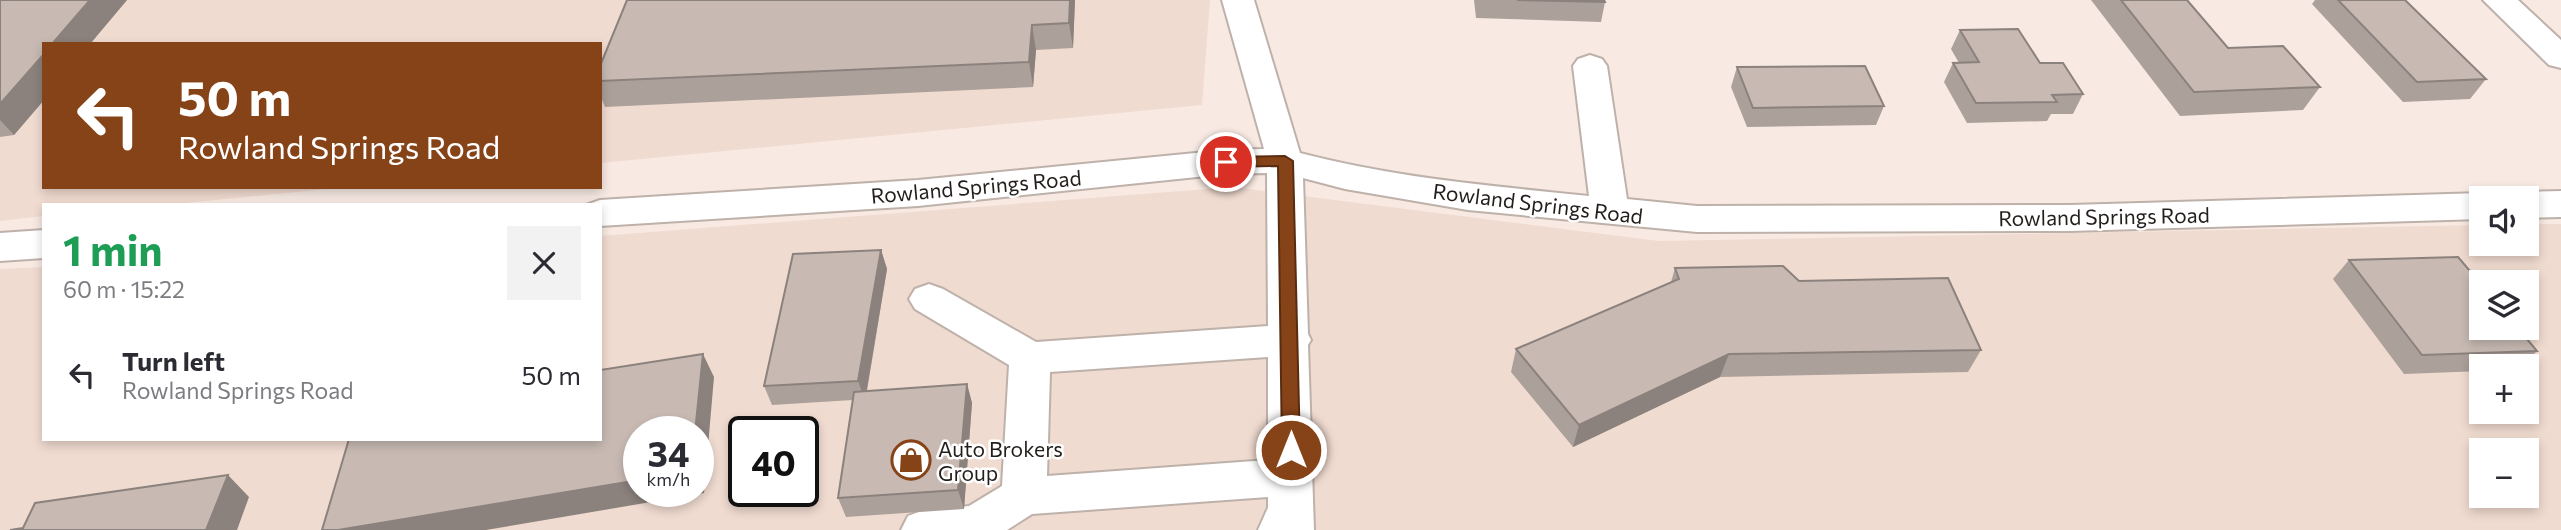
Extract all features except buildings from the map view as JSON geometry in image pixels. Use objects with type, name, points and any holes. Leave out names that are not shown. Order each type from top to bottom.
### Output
[{"type":"street","points":[[924,530],[978,525],[1024,496],[1292,514],[1285,161],[1238,0]]},
{"type":"street","points":[[2499,0],[2561,58]]},
{"type":"street","points":[[1590,66],[1610,213]]},
{"type":"street","name":"Rowland Springs Road","points":[[602,213],[918,193],[1226,162],[1285,161],[1345,177],[1468,197],[1610,213],[1786,221],[2070,218],[2469,206]]},
{"type":"street","points":[[2539,205],[2561,204]]},
{"type":"street","points":[[0,247],[42,244]]},
{"type":"street","points":[[929,299],[1030,358],[1290,340]]},
{"type":"street","points":[[1024,496],[1030,358]]},
{"type":"shaded area","points":[[0,0],[1210,0],[1202,105],[602,163],[602,42],[42,42],[42,189],[327,189],[185,203],[42,203],[42,216],[0,221]]},
{"type":"shaded area","points":[[1233,187],[1659,241],[2469,225],[2469,256],[2539,256],[2539,224],[2561,224],[2561,530],[0,530],[0,269],[42,267],[42,441],[602,441],[602,236]]},
{"type":"place","name":"Auto Brokers Group","points":[[911,460]]},
{"type":"route","points":[[1226,162],[1285,161],[1291,450]]}]
